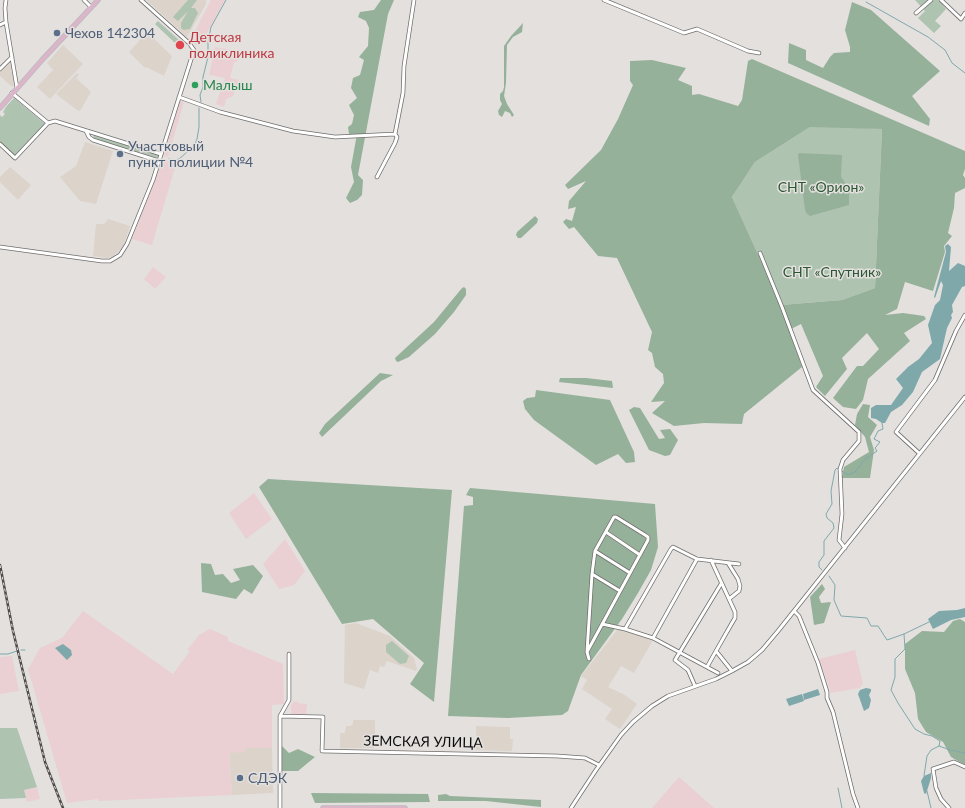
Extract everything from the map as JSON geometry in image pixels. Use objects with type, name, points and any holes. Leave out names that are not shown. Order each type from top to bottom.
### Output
[{"type":"main road","points":[[0,108],[98,0]]},
{"type":"main road","points":[[323,808],[405,808]]},
{"type":"street","points":[[6,0],[6,22],[17,88]]},
{"type":"street","points":[[84,0],[91,7]]},
{"type":"street","points":[[0,247],[110,261],[120,255],[127,244],[159,161],[194,50],[189,43],[141,0]]},
{"type":"street","points":[[377,177],[397,137],[395,134],[403,93],[404,66],[414,0]]},
{"type":"street","points":[[604,0],[684,33],[697,29],[721,38],[748,51],[759,53]]},
{"type":"street","points":[[916,13],[931,0]]},
{"type":"street","points":[[941,0],[961,19],[965,13]]},
{"type":"street","points":[[0,25],[6,22]]},
{"type":"street","points":[[0,69],[12,57]]},
{"type":"street","points":[[12,93],[48,123]]},
{"type":"street","points":[[179,98],[220,112],[293,131],[335,136],[395,134]]},
{"type":"street","points":[[0,144],[15,158],[48,123],[55,121],[161,154]]},
{"type":"street","points":[[86,131],[88,137],[92,140],[159,161]]},
{"type":"street","points":[[760,252],[797,344],[813,390],[859,432],[858,441],[843,460],[840,469],[842,514],[839,540],[845,548]]},
{"type":"street","points":[[919,453],[896,432],[934,380],[956,331],[965,315]]},
{"type":"street","points":[[571,808],[599,765],[629,726],[652,706],[668,696],[716,679],[732,671],[748,662],[762,650],[965,397]]},
{"type":"street","points":[[588,652],[648,540],[648,537],[645,534],[616,517],[614,517],[595,551],[592,574],[588,652],[589,659]]},
{"type":"street","points":[[606,532],[640,555]]},
{"type":"street","points":[[625,629],[673,547],[697,559],[739,564]]},
{"type":"street","points":[[595,551],[630,573]]},
{"type":"street","points":[[654,638],[697,559]]},
{"type":"street","points":[[707,667],[735,618],[734,612],[711,560]]},
{"type":"street","points":[[728,563],[738,579],[740,586],[738,591],[728,599]]},
{"type":"street","points":[[592,574],[620,591]]},
{"type":"street","points":[[695,686],[688,670],[675,660],[721,584]]},
{"type":"street","points":[[794,611],[799,616],[818,663],[827,698],[833,712],[853,794],[858,808]]},
{"type":"street","points":[[602,624],[654,638],[718,673]]},
{"type":"street","points":[[716,651],[732,671]]},
{"type":"street","points":[[280,808],[280,716],[288,700],[289,654]]},
{"type":"street","name":"ЗЕМСКАЯ УЛИЦА","points":[[280,716],[323,716],[322,751],[547,756],[585,758],[599,765]]},
{"type":"street","points":[[949,808],[941,800],[936,788],[933,769],[954,762],[965,767]]},
{"type":"shaded area","points":[[146,0],[206,0],[206,4],[187,37]]},
{"type":"shaded area","points":[[211,0],[225,0],[205,37],[207,39],[205,43],[201,41],[196,45],[189,38],[196,29]]},
{"type":"shaded area","points":[[147,32],[172,56],[164,76],[146,67],[145,68],[129,52]]},
{"type":"shaded area","points":[[63,45],[83,64],[50,99],[37,87],[53,70],[47,63]]},
{"type":"shaded area","points":[[215,47],[240,52],[237,62],[234,62],[230,78],[239,80],[233,96],[226,99],[224,107],[216,104],[225,78],[209,75]]},
{"type":"shaded area","points":[[9,61],[14,84],[12,87],[0,76],[0,71]]},
{"type":"shaded area","points":[[77,73],[79,75],[76,78],[91,92],[80,111],[56,94]]},
{"type":"shaded area","points":[[180,101],[184,102],[168,157],[164,156]]},
{"type":"shaded area","points":[[85,142],[113,151],[96,204],[80,201],[60,177],[76,166]]},
{"type":"shaded area","points":[[163,159],[176,164],[152,245],[132,239]]},
{"type":"shaded area","points":[[10,167],[31,185],[18,200],[0,182],[0,177]]},
{"type":"shaded area","points":[[108,219],[130,226],[124,244],[113,256],[107,258],[93,256],[96,224],[104,224]]},
{"type":"shaded area","points":[[153,267],[166,277],[155,289],[144,279]]},
{"type":"shaded area","points":[[254,493],[272,519],[246,539],[229,513]]},
{"type":"shaded area","points":[[285,539],[305,571],[294,585],[279,589],[263,564]]},
{"type":"shaded area","points":[[83,611],[173,674],[190,651],[187,650],[199,635],[210,629],[228,637],[228,641],[283,664],[284,704],[272,705],[272,748],[245,748],[245,752],[229,753],[232,795],[98,801],[98,799],[67,803],[28,669],[40,648],[62,638]]},
{"type":"shaded area","points":[[356,623],[390,636],[414,658],[417,669],[416,671],[387,661],[384,667],[380,666],[378,673],[370,670],[364,689],[344,683],[345,625]]},
{"type":"shaded area","points":[[618,629],[653,640],[634,673],[621,666],[608,687],[625,695],[637,704],[620,729],[605,719],[612,709],[582,689],[587,680],[581,676]]},
{"type":"shaded area","points":[[855,650],[863,683],[860,688],[831,693],[819,659]]},
{"type":"shaded area","points":[[12,656],[19,691],[0,694],[0,657]]},
{"type":"shaded area","points":[[298,701],[298,703],[307,704],[306,714],[291,714],[291,705],[293,702]]},
{"type":"shaded area","points":[[353,720],[375,720],[374,748],[340,748],[340,733],[345,733],[346,726],[351,726],[353,724]]},
{"type":"shaded area","points":[[476,726],[510,727],[510,739],[513,739],[512,751],[476,750]]},
{"type":"shaded area","points":[[245,748],[272,748],[273,793],[232,795],[229,752],[244,752]]},
{"type":"shaded area","points":[[679,777],[714,808],[652,808]]},
{"type":"shaded area","points":[[37,787],[40,799],[27,802],[24,790]]},
{"type":"green space","points":[[188,0],[197,0],[191,8],[195,8],[198,13],[190,29],[184,30],[181,28],[181,23],[188,11],[178,21],[173,17]]},
{"type":"green space","points":[[381,0],[394,0],[388,14],[358,175],[363,180],[362,195],[357,200],[350,203],[346,198],[354,182],[351,167],[357,134],[349,134],[348,127],[352,124],[354,115],[349,105],[357,98],[351,88],[353,78],[360,75],[364,60],[359,57],[368,46],[369,28],[366,21],[358,17],[360,12],[374,10]]},
{"type":"green space","points":[[915,0],[938,0],[946,9],[935,21],[941,26],[934,33],[918,18],[925,11]]},
{"type":"green space","points":[[852,2],[871,10],[940,71],[912,96],[930,119],[929,126],[788,63],[789,43],[806,50],[806,60],[823,68],[834,53],[850,52],[845,30]]},
{"type":"green space","points":[[158,21],[179,40],[176,44],[155,24]]},
{"type":"green space","points":[[523,23],[522,32],[513,37],[507,45],[506,83],[504,96],[514,115],[512,117],[510,113],[505,111],[502,117],[499,115],[498,111],[502,104],[500,94],[504,87],[504,46]]},
{"type":"green space","points":[[752,59],[965,151],[965,169],[963,175],[965,178],[965,188],[955,193],[954,208],[948,233],[952,236],[944,246],[945,252],[933,291],[905,282],[897,309],[885,315],[903,313],[924,316],[926,319],[904,333],[910,341],[868,379],[863,400],[856,409],[843,407],[833,398],[857,366],[863,366],[879,349],[867,333],[842,358],[847,369],[825,396],[816,387],[823,376],[801,324],[789,330],[802,367],[744,414],[742,424],[704,423],[674,426],[652,413],[665,401],[651,402],[664,383],[663,374],[655,367],[652,353],[648,350],[652,332],[617,258],[598,256],[574,227],[569,229],[563,222],[566,219],[572,221],[576,207],[568,209],[569,201],[586,181],[568,189],[565,185],[601,150],[618,119],[633,85],[630,81],[630,61],[652,60],[686,68],[678,80],[692,86],[692,95],[699,94],[738,106],[742,100],[748,61]],"holes":[[[810,127],[882,129],[875,288],[842,300],[781,305],[732,197],[755,162]]]},
{"type":"green space","points":[[14,98],[45,124],[15,156],[0,142],[0,115],[2,117],[5,114],[3,112],[5,108]]},
{"type":"green space","name":"СНТ «Орион»","points":[[813,125],[882,129],[875,288],[842,300],[781,305],[732,197],[755,162]]},
{"type":"green space","points":[[94,135],[158,155],[158,158],[93,139]]},
{"type":"green space","points":[[799,153],[842,155],[841,177],[849,188],[849,205],[810,216],[807,214],[805,210],[798,155]]},
{"type":"green space","points":[[535,216],[538,219],[537,223],[521,238],[518,238],[516,235],[517,232]]},
{"type":"green space","points":[[464,287],[466,289],[466,295],[435,334],[409,357],[398,362],[396,361],[395,358],[434,322]]},
{"type":"green space","points":[[380,373],[393,375],[381,381],[322,437],[319,433],[325,424]]},
{"type":"green space","points":[[560,378],[586,378],[612,381],[613,388],[559,382]]},
{"type":"green space","points":[[536,390],[610,400],[634,452],[635,462],[626,463],[618,454],[596,465],[534,420],[525,409],[523,401],[527,398],[535,397]]},
{"type":"green space","points":[[863,404],[870,405],[868,417],[877,425],[870,437],[874,450],[870,478],[842,478],[844,467],[869,452],[865,437],[855,425],[857,414]]},
{"type":"green space","points":[[634,407],[640,408],[659,439],[665,438],[660,430],[670,429],[678,440],[670,455],[665,456],[649,450],[629,410]]},
{"type":"green space","points":[[268,479],[452,490],[434,702],[410,684],[424,663],[373,619],[342,624],[259,487]]},
{"type":"green space","points":[[470,488],[655,504],[658,547],[651,570],[622,619],[581,675],[568,711],[562,715],[508,718],[448,716],[464,506],[473,505],[473,497],[466,495]]},
{"type":"green space","points":[[201,563],[211,564],[215,575],[223,574],[231,583],[240,580],[233,569],[253,565],[263,576],[252,594],[244,589],[236,599],[202,592]]},
{"type":"green space","points":[[822,584],[825,589],[819,597],[821,603],[831,602],[824,623],[814,625],[810,597]]},
{"type":"green space","points":[[960,619],[965,622],[965,765],[951,757],[943,742],[926,732],[918,719],[915,693],[905,669],[905,644],[922,631],[944,632],[953,621]]},
{"type":"green space","points":[[392,641],[409,656],[406,663],[400,664],[386,652],[386,645]]},
{"type":"green space","points":[[0,728],[17,728],[37,787],[24,790],[26,798],[0,799]]},
{"type":"green space","points":[[282,746],[289,753],[298,749],[315,757],[298,771],[282,771]]},
{"type":"green space","points":[[311,793],[428,794],[430,802],[315,803]]},
{"type":"green space","points":[[446,794],[450,796],[541,800],[541,807],[486,801],[438,801],[438,795]]},
{"type":"water","points":[[948,244],[951,247],[949,271],[958,263],[965,266],[965,286],[962,287],[952,305],[952,318],[947,328],[940,359],[922,372],[913,392],[902,405],[891,412],[885,423],[882,423],[871,418],[871,408],[876,405],[891,405],[903,388],[896,379],[919,359],[932,343],[928,325],[935,305],[940,300],[943,285],[941,281],[935,298],[934,297],[946,252],[945,246]]},
{"type":"water","points":[[965,608],[965,617],[951,620],[933,629],[928,619],[939,611]]},
{"type":"water","points":[[63,644],[71,650],[72,655],[67,660],[55,648]]},
{"type":"water","points":[[866,688],[871,689],[869,695],[871,700],[869,708],[864,711],[858,694],[860,690]]},
{"type":"water","points":[[818,689],[820,695],[804,700],[803,694]]},
{"type":"water","points":[[802,694],[804,701],[789,706],[786,699]]},
{"type":"water","points":[[931,773],[926,794],[924,793],[921,781],[924,776]]},
{"type":"waterway","points":[[201,102],[200,95],[203,87],[203,77],[208,57],[208,42],[211,27],[226,0]]},
{"type":"waterway","points":[[866,2],[928,37],[945,50],[952,63],[965,73]]},
{"type":"waterway","points":[[169,159],[179,159],[194,146],[199,127],[199,108]]},
{"type":"waterway","points":[[822,570],[819,567],[819,562],[824,555],[824,541],[834,528],[833,523],[827,518],[826,514],[832,504],[831,491],[835,470],[837,468],[848,475],[855,472],[865,459],[877,451],[875,448],[880,442],[874,439],[878,431],[883,429],[882,423]]},
{"type":"waterway","points":[[829,576],[835,585],[834,600],[841,616],[867,618],[871,626],[878,626],[887,640],[929,622]]},
{"type":"waterway","points":[[904,634],[905,649],[895,659],[895,677],[891,690],[915,729],[940,741],[939,746],[931,750],[927,756],[924,776]]},
{"type":"waterway","points":[[0,654],[8,654],[17,651]]},
{"type":"waterway","points":[[939,746],[965,753]]},
{"type":"waterway","points":[[838,788],[842,808]]},
{"type":"waterway","points":[[927,791],[931,808]]},
{"type":"railway","points":[[0,565],[13,631],[45,762],[63,808]]},
{"type":"place","name":"Чехов 142304","points":[[57,33]]},
{"type":"place","name":"Детская поликлиника","points":[[180,45]]},
{"type":"place","name":"Малыш","points":[[195,85]]},
{"type":"place","name":"Участковый пункт полиции №4","points":[[120,154]]},
{"type":"place","name":"СДЭК","points":[[240,778]]},
{"type":"park label","name":"СНТ «Спутник»","points":[[832,272]]}]
